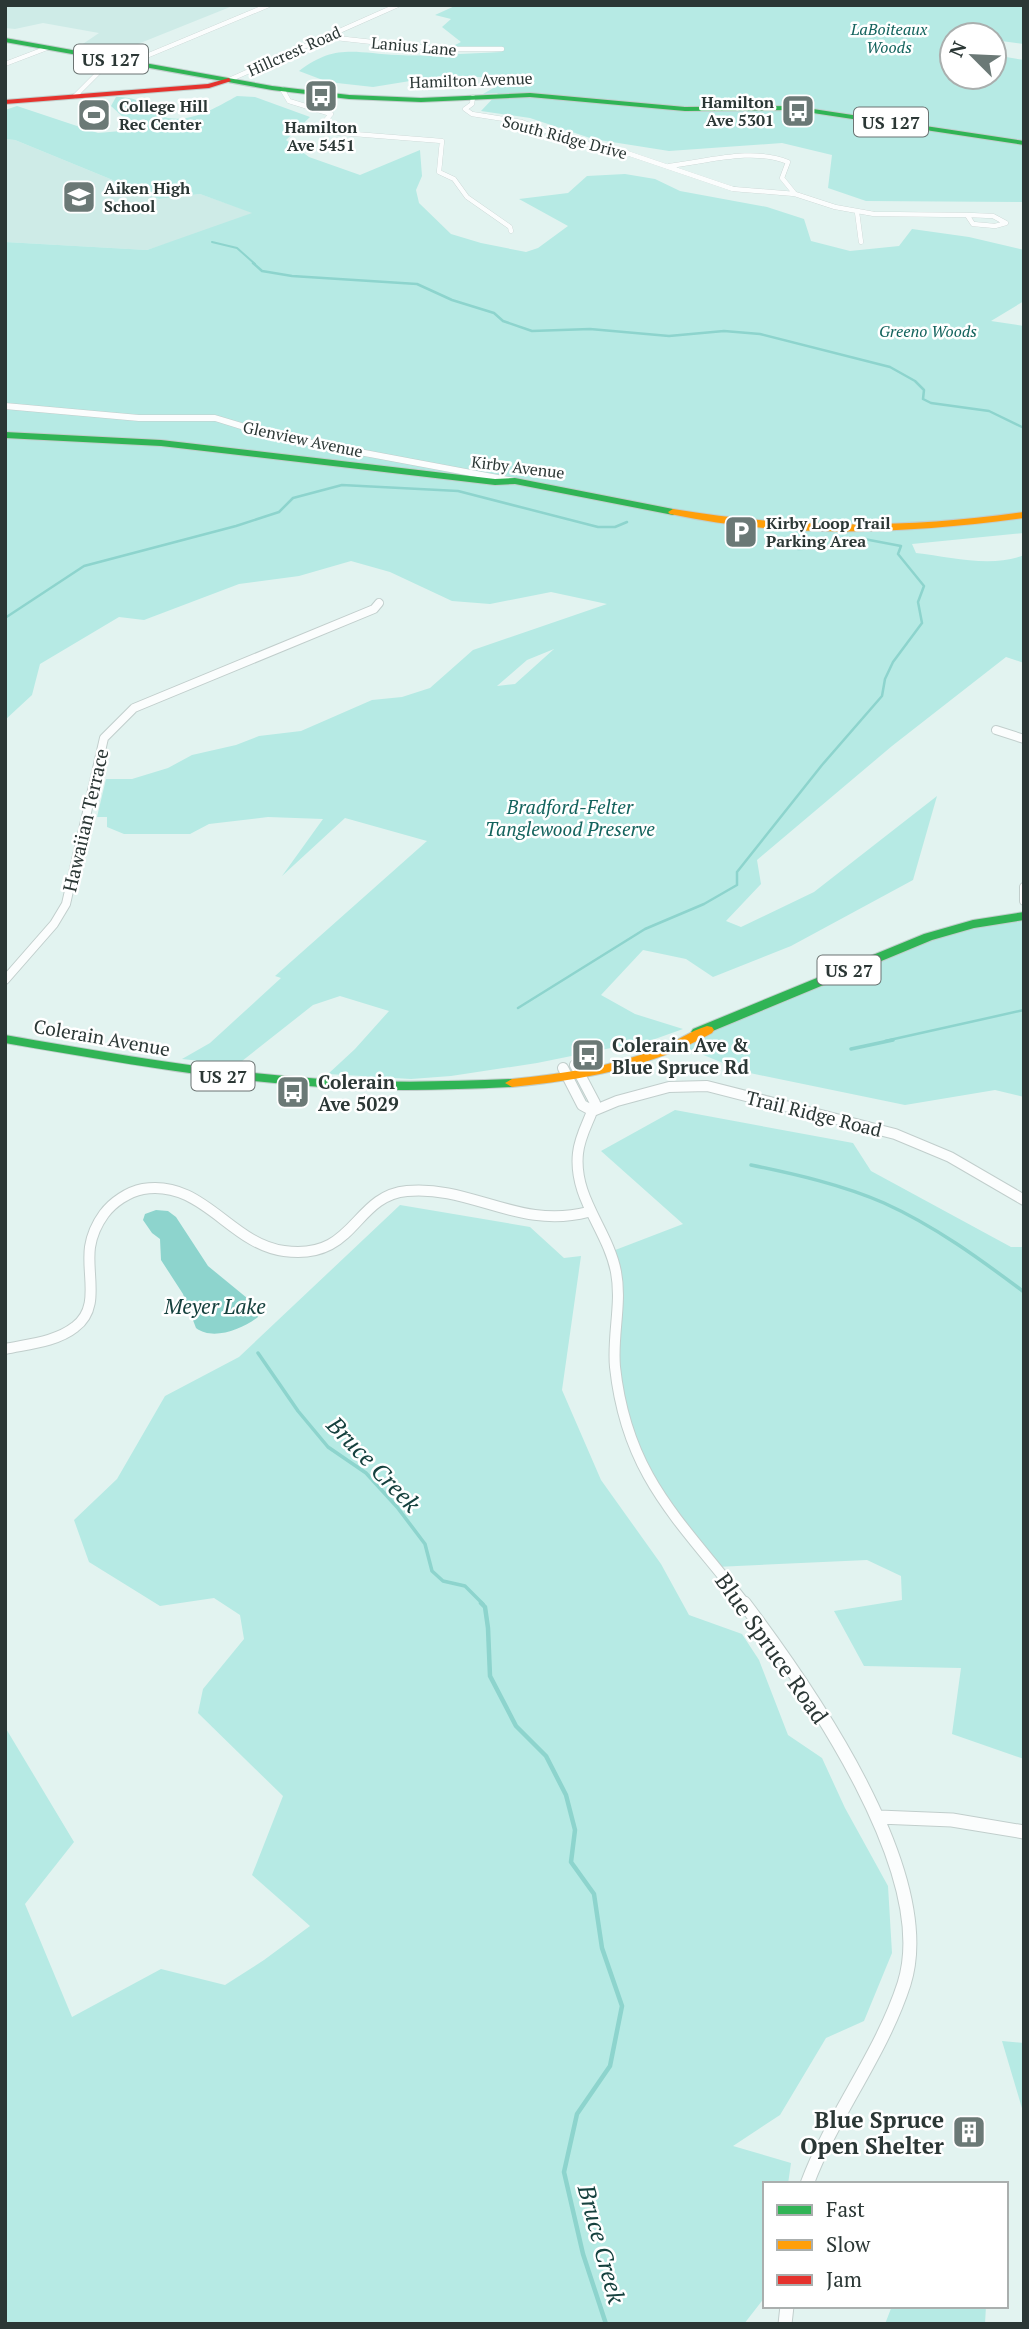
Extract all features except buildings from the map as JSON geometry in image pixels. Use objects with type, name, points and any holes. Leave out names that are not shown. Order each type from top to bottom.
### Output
[{"type":"main road","name":"Hamilton Avenue","points":[[5,40],[282,89],[389,100],[469,103],[530,95],[685,109],[809,109],[1024,143]]},
{"type":"main road","points":[[5,102],[209,86],[229,80]]},
{"type":"main road","name":"Kirby Avenue","points":[[5,435],[161,443],[495,482],[515,481],[696,515],[780,527],[932,527],[1024,515]]},
{"type":"main road","name":"Colerain Avenue","points":[[5,1039],[216,1076],[372,1086],[443,1087],[571,1071],[661,1054],[684,1046],[707,1030],[928,937],[973,925],[1024,916]]},
{"type":"street","points":[[132,62],[269,5]]},
{"type":"street","name":"Hillcrest Road","points":[[229,80],[398,5]]},
{"type":"street","name":"Lanius Lane","points":[[326,37],[477,51],[502,49]]},
{"type":"street","points":[[5,64],[47,48]]},
{"type":"street","points":[[75,96],[112,59]]},
{"type":"street","points":[[282,89],[289,102],[331,114],[321,126],[329,132],[442,141],[443,147],[436,162],[439,172],[454,179],[467,197],[510,227],[511,232]]},
{"type":"street","name":"South Ridge Drive","points":[[469,103],[472,114],[522,122],[569,140],[627,153],[733,189],[795,194],[857,212],[967,215],[993,216],[1006,223],[979,226],[969,222],[967,215]]},
{"type":"street","name":"South Ridge Drive","points":[[666,166],[780,157],[788,162],[782,178],[795,194]]},
{"type":"street","points":[[857,212],[861,242]]},
{"type":"street","name":"Glenview Avenue","points":[[5,406],[148,418],[215,418],[256,432],[515,481]]},
{"type":"street","name":"Hawaiian Terrace","points":[[5,980],[54,924],[66,904],[104,738],[115,724],[134,708],[170,691],[374,609],[379,603]]},
{"type":"street","points":[[996,730],[1024,739]]},
{"type":"street","points":[[1024,887],[1024,901]]},
{"type":"street","points":[[571,1071],[582,1105],[593,1111]]},
{"type":"street","name":"Blue Spruce Road","points":[[571,1071],[590,1092],[595,1103],[587,1119],[578,1156],[578,1172],[588,1212],[616,1266],[618,1282],[615,1358],[630,1435],[647,1477],[671,1512],[766,1631],[809,1697],[879,1817],[894,1856],[909,1913],[911,1946],[906,1981],[885,2029],[813,2162],[808,2182]]},
{"type":"street","name":"Trail Ridge Road","points":[[593,1111],[617,1101],[669,1087],[697,1085],[836,1117],[923,1145],[1024,1200]]},
{"type":"street","points":[[590,1092],[617,1101]]},
{"type":"street","points":[[5,1349],[63,1336],[85,1318],[92,1303],[90,1261],[93,1230],[99,1219],[116,1201],[145,1188],[167,1187],[191,1194],[260,1244],[290,1252],[332,1244],[350,1231],[372,1204],[389,1195],[408,1191],[434,1192],[552,1218],[588,1212]]},
{"type":"street","points":[[879,1817],[914,1815],[946,1818],[1024,1832]]},
{"type":"shaded area","points":[[13,5],[235,5],[103,58],[71,52],[99,33],[43,23],[15,29],[5,28],[5,8]]},
{"type":"shaded area","name":"Aiken High School","points":[[5,139],[15,140],[159,199],[200,194],[257,214],[147,250],[5,242]]},
{"type":"green space","name":"LaBoiteaux Woods","points":[[457,5],[1024,5],[1024,44],[1008,42],[1008,21],[938,21],[938,91],[1008,91],[1008,57],[1024,60],[1024,202],[866,201],[828,188],[832,155],[782,143],[669,151],[593,139],[530,118],[481,111],[498,93],[483,94],[509,79],[447,75],[373,87],[328,82],[299,71],[324,56],[335,53],[424,56],[502,52],[451,47],[461,42],[442,27],[451,19],[435,15]]},
{"type":"green space","points":[[237,96],[255,97],[310,117],[286,140],[309,157],[360,175],[420,150],[422,176],[416,190],[419,203],[451,234],[526,252],[538,248],[568,226],[519,199],[568,193],[587,176],[625,174],[655,179],[680,191],[767,207],[804,219],[811,241],[850,251],[899,246],[912,229],[969,237],[1024,250],[1024,301],[991,321],[1024,326],[1024,533],[912,544],[916,553],[971,560],[998,561],[1024,555],[1024,663],[1006,657],[892,746],[757,860],[761,884],[726,921],[741,927],[814,892],[937,796],[913,880],[791,946],[713,977],[686,959],[643,950],[601,995],[635,1014],[683,1029],[655,1039],[537,1063],[451,1076],[411,1079],[328,1074],[389,1011],[340,996],[313,1005],[237,1065],[182,1059],[210,1043],[281,978],[275,976],[427,841],[345,818],[282,876],[323,819],[268,817],[209,824],[190,834],[124,834],[107,827],[107,817],[97,817],[106,779],[132,779],[168,768],[192,755],[236,745],[259,736],[301,731],[372,700],[402,697],[430,688],[473,650],[607,604],[551,592],[490,604],[452,601],[390,572],[351,561],[299,576],[239,584],[144,620],[119,617],[40,664],[32,695],[5,720],[5,242],[147,250],[252,213],[200,194],[159,199],[15,140],[5,139],[5,110],[17,106],[98,133],[132,130],[111,106],[116,97],[136,100],[152,112],[179,119],[200,114]],"holes":[[[554,649],[515,684],[497,686],[527,660]]]},
{"type":"green space","points":[[1024,916],[1024,1097],[995,1090],[905,1105],[745,1072],[684,1047],[707,1030],[928,937]]},
{"type":"green space","points":[[675,1110],[853,1143],[871,1171],[1011,1247],[1024,1247],[1024,1759],[952,1734],[961,1668],[864,1666],[834,1611],[902,1600],[901,1576],[867,1560],[716,1567],[647,1477],[620,1390],[618,1304],[610,1252],[683,1224],[601,1151]]},
{"type":"green space","points":[[400,1205],[530,1227],[564,1258],[581,1256],[562,1390],[601,1480],[661,1564],[689,1615],[742,1634],[759,1660],[788,1735],[822,1758],[845,1808],[888,1886],[892,1953],[864,2021],[826,2038],[780,2115],[733,2146],[791,2163],[788,2182],[763,2182],[763,2300],[744,2324],[5,2324],[5,1727],[74,1842],[25,1904],[72,2017],[161,1969],[225,1985],[310,1926],[252,1875],[283,1796],[198,1713],[203,1689],[244,1639],[240,1615],[214,1598],[160,1606],[89,1562],[74,1520],[117,1479],[165,1396],[239,1357]]},
{"type":"green space","points":[[1002,2041],[1024,2043],[1024,2115]]},
{"type":"green space","points":[[891,2308],[986,2308],[985,2324],[885,2324]]},
{"type":"water","name":"Meyer Lake","points":[[156,1210],[168,1211],[176,1217],[208,1266],[247,1298],[258,1317],[227,1332],[203,1332],[196,1328],[183,1294],[161,1260],[160,1239],[143,1220],[145,1214]]},
{"type":"waterway","points":[[212,242],[237,248],[255,264]]},
{"type":"waterway","points":[[253,263],[262,271],[292,276],[417,284],[452,300],[494,313],[503,321],[532,331],[590,329],[669,336],[724,331],[760,334],[890,367],[915,381],[924,390],[923,399],[931,403],[989,411],[1024,428]]},
{"type":"waterway","points":[[5,618],[84,566],[236,526],[279,512],[293,498],[342,485],[458,491],[598,527],[615,527],[627,522]]},
{"type":"waterway","points":[[518,1008],[645,929],[704,904],[737,885],[737,872],[822,765],[882,696],[885,679],[893,662],[922,623],[918,602],[924,586],[898,554],[901,546],[864,539],[821,548],[798,549]]},
{"type":"waterway","points":[[885,1041],[1024,1010]]},
{"type":"waterway","points":[[851,1049],[893,1040]]},
{"type":"waterway","points":[[751,1165],[836,1185],[884,1203],[974,1255],[1024,1292]]},
{"type":"waterway","name":"Bruce Creek","points":[[258,1353],[298,1411],[328,1447],[366,1473],[397,1507],[425,1544],[432,1571],[443,1581],[465,1586],[483,1604]]},
{"type":"waterway","name":"Bruce Creek","points":[[481,1603],[485,1607],[488,1628],[490,1676],[516,1726],[546,1756],[566,1795],[575,1830],[571,1862],[594,1894],[602,1948],[622,2006],[610,2066],[577,2114],[564,2172],[583,2254],[606,2324]]},
{"type":"traffic: fast","points":[[5,40],[272,88],[349,97],[421,100],[530,95],[685,109],[793,108],[1024,143]]},
{"type":"traffic: fast","points":[[5,435],[161,443],[495,482],[515,481],[673,512]]},
{"type":"traffic: fast","points":[[698,1032],[928,937],[973,924],[1024,916]]},
{"type":"traffic: fast","points":[[5,1039],[257,1078],[384,1086],[512,1083]]},
{"type":"traffic: slow","points":[[673,512],[761,524],[848,529],[936,526],[1024,515]]},
{"type":"traffic: slow","points":[[512,1083],[587,1073],[639,1060],[686,1042],[707,1030]]},
{"type":"traffic: jam","points":[[5,102],[209,86],[229,80]]},
{"type":"place","name":"Hamilton Ave 5451","points":[[321,96]]},
{"type":"place","name":"Hamilton Ave 5301","points":[[798,111]]},
{"type":"place","name":"College Hill Rec Center","points":[[94,115]]},
{"type":"place","name":"Aiken High School","points":[[79,197]]},
{"type":"place","name":"Kirby Loop Trail Parking Area","points":[[741,532]]},
{"type":"place","name":"Colerain Ave & Blue Spruce Rd","points":[[588,1055]]},
{"type":"place","name":"Colerain Ave 5029","points":[[293,1092]]},
{"type":"place","name":"Blue Spruce Open Shelter","points":[[969,2132]]},
{"type":"park label","name":"Greeno Woods","points":[[928,331]]},
{"type":"park label","name":"Bradford-Felter Tanglewood Preserve","points":[[570,817]]}]
